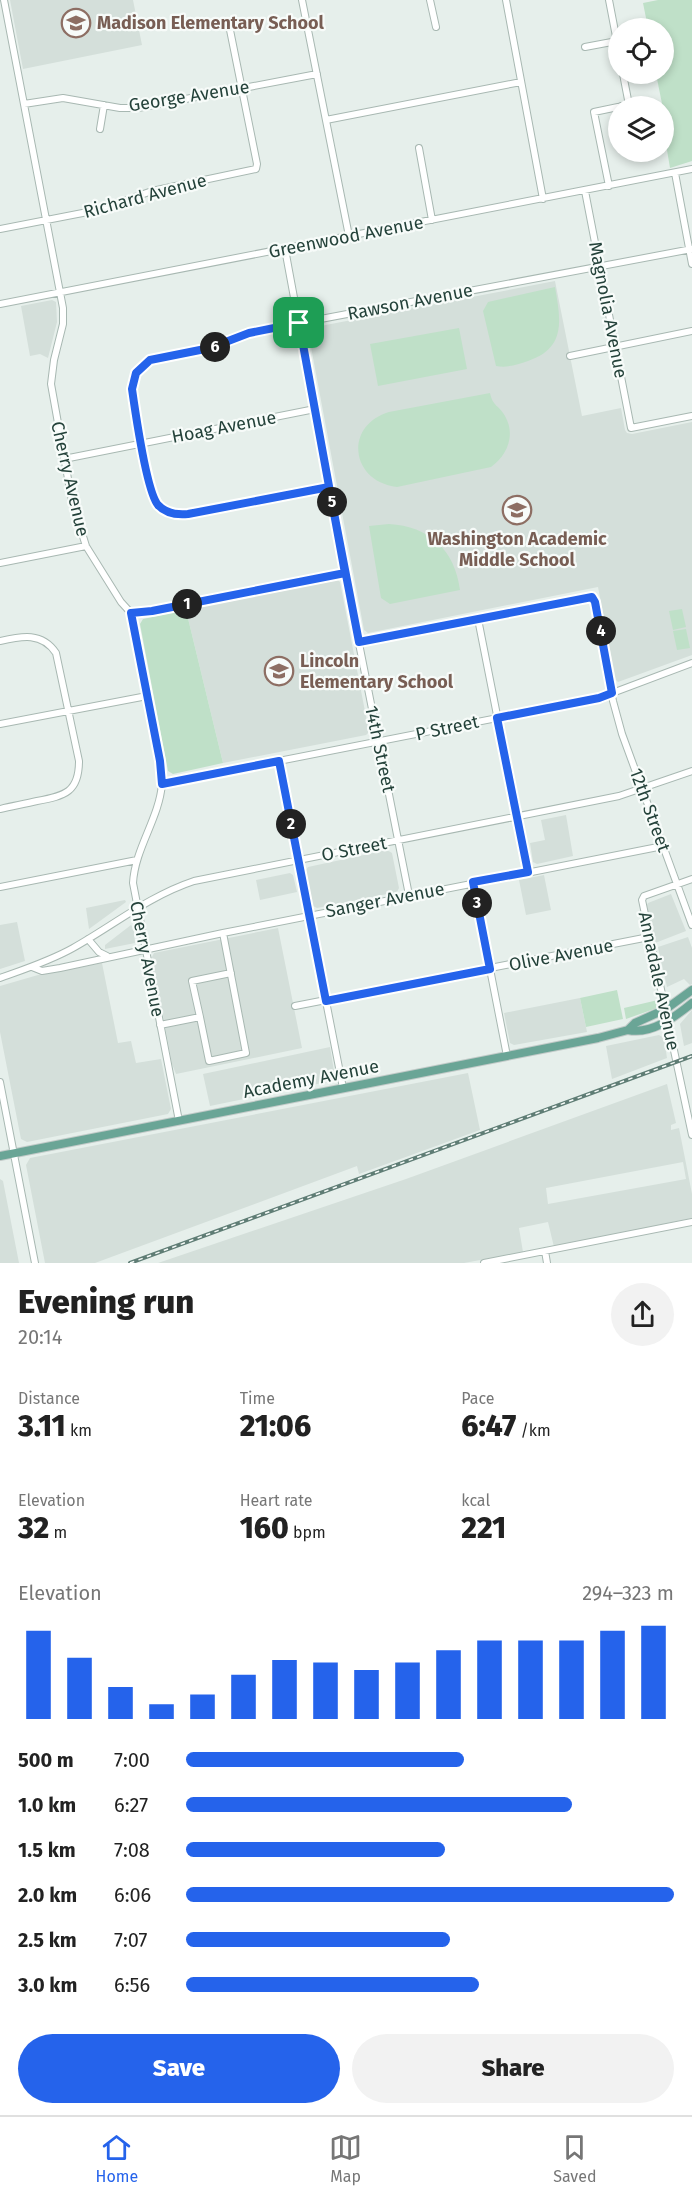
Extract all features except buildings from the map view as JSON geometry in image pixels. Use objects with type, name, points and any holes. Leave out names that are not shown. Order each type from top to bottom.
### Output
[{"type":"main road","name":"Academy Avenue","points":[[628,1030],[635,1023],[666,1009],[692,990]]},
{"type":"main road","name":"Academy Avenue","points":[[0,1156],[628,1030],[638,1032],[669,1020],[692,1003]]},
{"type":"street","name":"Cherry Avenue","points":[[4,0],[63,308],[63,324],[51,384],[64,459],[77,521],[86,546],[121,602],[131,613],[160,761],[162,784],[158,802],[136,860],[134,883],[179,1121]]},
{"type":"street","points":[[302,0],[349,236]]},
{"type":"street","points":[[430,0],[436,27]]},
{"type":"street","points":[[506,0],[543,199]]},
{"type":"street","points":[[609,0],[612,18]]},
{"type":"street","points":[[0,22],[8,20]]},
{"type":"street","name":"Richard Avenue","points":[[0,229],[98,210],[152,191],[256,169],[230,30]]},
{"type":"street","points":[[585,47],[608,45]]},
{"type":"street","name":"George Avenue","points":[[24,104],[63,98],[138,108],[317,74]]},
{"type":"street","points":[[326,120],[521,82]]},
{"type":"street","points":[[100,129],[104,105]]},
{"type":"street","points":[[608,109],[594,112],[609,186]]},
{"type":"street","points":[[419,148],[432,220]]},
{"type":"street","name":"Greenwood Avenue","points":[[0,304],[692,169]]},
{"type":"street","points":[[675,173],[692,264]]},
{"type":"street","name":"Magnolia Avenue","points":[[585,191],[631,428],[692,416]]},
{"type":"street","name":"14th Street","points":[[285,249],[345,573],[409,896]]},
{"type":"street","name":"Rawson Avenue","points":[[329,487],[188,514],[171,514],[158,505],[153,497],[132,389],[136,373],[146,363],[157,358],[220,346],[257,331],[691,249]]},
{"type":"street","points":[[570,356],[692,332]]},
{"type":"street","name":"Hoag Avenue","points":[[64,459],[315,410]]},
{"type":"street","points":[[0,563],[86,546]]},
{"type":"street","points":[[131,613],[152,611],[345,573]]},
{"type":"street","points":[[359,642],[592,597],[595,602],[612,693]]},
{"type":"street","points":[[478,619],[528,872]]},
{"type":"street","points":[[0,640],[31,636],[40,638],[52,646],[59,661],[79,761],[79,773],[72,788],[64,795],[0,809]]},
{"type":"street","name":"P Street","points":[[162,784],[599,698],[692,663]]},
{"type":"street","name":"12th Street","points":[[612,693],[622,734],[692,925]]},
{"type":"street","points":[[0,724],[147,696]]},
{"type":"street","points":[[279,761],[343,1088]]},
{"type":"street","name":"O Street","points":[[32,967],[88,939],[159,895],[194,881],[619,796],[692,771]]},
{"type":"street","name":"Sanger Avenue","points":[[0,978],[32,967],[42,970],[473,882],[663,846]]},
{"type":"street","points":[[0,887],[136,860]]},
{"type":"street","points":[[677,884],[692,879]]},
{"type":"street","points":[[473,882],[507,1056]]},
{"type":"street","name":"Annadale Avenue","points":[[677,884],[642,898],[692,1135]]},
{"type":"street","points":[[223,933],[231,973],[246,1053],[209,1061],[192,981],[231,973]]},
{"type":"street","name":"Olive Avenue","points":[[295,1006],[649,938]]},
{"type":"street","points":[[88,939],[99,952],[109,956]]},
{"type":"street","points":[[160,1025],[200,1017]]},
{"type":"street","points":[[0,1082],[34,1263]]},
{"type":"street","points":[[484,1263],[692,1222]]},
{"type":"street","points":[[545,1251],[547,1263]]},
{"type":"shaded area","name":"Madison Elementary School","points":[[10,0],[133,0],[142,45],[23,69]]},
{"type":"shaded area","name":"Washington Academic Middle School","points":[[555,281],[582,416],[621,408],[625,430],[632,434],[692,422],[692,655],[618,682],[598,587],[368,633],[364,630],[308,331],[310,328]]},
{"type":"shaded area","points":[[52,300],[56,302],[57,322],[48,358],[40,354],[30,356],[21,306]]},
{"type":"shaded area","name":"Lincoln Elementary School","points":[[338,580],[369,732],[366,735],[223,763],[186,610]]},
{"type":"shaded area","points":[[566,815],[573,856],[537,864],[533,862],[530,843],[545,840],[541,820]]},
{"type":"shaded area","points":[[387,850],[392,853],[399,888],[397,892],[317,908],[313,906],[306,870],[308,867]]},
{"type":"shaded area","points":[[290,873],[293,875],[297,892],[260,900],[256,880]]},
{"type":"shaded area","points":[[544,875],[551,910],[526,915],[519,880]]},
{"type":"shaded area","points":[[671,894],[686,931],[655,943],[647,905]]},
{"type":"shaded area","points":[[125,900],[126,902],[89,929],[86,908]]},
{"type":"shaded area","points":[[17,922],[25,961],[0,969],[0,925]]},
{"type":"shaded area","points":[[131,925],[134,929],[135,943],[105,949],[105,945]]},
{"type":"shaded area","points":[[278,928],[302,1048],[176,1074],[172,1064],[152,957],[154,953]]},
{"type":"shaded area","points":[[688,937],[692,948],[692,984],[690,985],[684,979],[667,987],[658,947]]},
{"type":"shaded area","points":[[102,963],[118,1043],[131,1041],[136,1063],[161,1059],[171,1109],[168,1114],[27,1142],[21,1139],[0,1032],[0,986],[38,975]]},
{"type":"shaded area","points":[[580,998],[587,1032],[514,1045],[510,1043],[504,1013]]},
{"type":"shaded area","points":[[692,1010],[692,1043],[684,1046],[680,1024]]},
{"type":"shaded area","points":[[659,1035],[664,1038],[667,1058],[612,1079],[606,1046]]},
{"type":"shaded area","points":[[330,1047],[335,1077],[332,1081],[210,1106],[203,1074]]},
{"type":"shaded area","points":[[468,1073],[480,1130],[359,1174],[357,1166],[95,1263],[45,1263],[26,1165],[30,1158]]},
{"type":"shaded area","points":[[667,1084],[676,1123],[671,1125],[671,1130],[679,1128],[692,1194],[692,1218],[554,1247],[548,1222],[519,1228],[523,1252],[464,1263],[158,1263],[406,1179]],"holes":[[[683,1162],[686,1179],[548,1204],[546,1188]]]},
{"type":"shaded area","points":[[0,1179],[3,1181],[19,1263],[0,1263]]},
{"type":"green space","points":[[658,0],[692,0],[692,161],[670,168],[669,162],[674,162],[674,96],[660,96],[658,84],[674,84],[674,18],[646,18],[643,3]]},
{"type":"green space","points":[[555,287],[559,322],[555,341],[549,349],[528,361],[508,366],[496,366],[483,311],[488,302]]},
{"type":"green space","points":[[459,328],[467,369],[378,386],[370,344]]},
{"type":"green space","points":[[490,393],[493,401],[503,412],[510,430],[510,438],[505,451],[491,467],[397,487],[382,483],[370,475],[362,465],[358,453],[359,441],[364,429],[374,419],[389,412]]},
{"type":"green space","points":[[389,524],[416,530],[428,535],[438,543],[452,563],[460,590],[390,604],[381,598],[369,526]]},
{"type":"green space","points":[[682,609],[686,627],[673,630],[669,611]]},
{"type":"green space","points":[[186,610],[223,763],[173,774],[168,771],[140,624],[143,619]]},
{"type":"green space","points":[[686,629],[690,648],[677,650],[673,631]]},
{"type":"green space","points":[[617,990],[623,1019],[586,1027],[580,998]]},
{"type":"green space","points":[[658,1000],[657,1008],[626,1019],[624,1008]]},
{"type":"railway","points":[[130,1263],[692,1056]]},
{"type":"place","name":"Madison Elementary School","points":[[76,23]]},
{"type":"place","name":"Washington Academic Middle School","points":[[517,510]]},
{"type":"place","name":"Lincoln Elementary School","points":[[279,671]]},
{"type":"route","points":[[299,323],[249,333],[220,346],[150,360],[136,373],[132,389],[150,490],[158,505],[164,511],[179,515],[329,487],[359,642],[592,597],[595,602],[612,693],[599,698],[497,718],[528,872],[473,882],[490,969],[326,1001],[279,761],[162,784],[160,761],[131,613],[152,611],[345,573],[329,487],[307,370],[299,323]]}]
